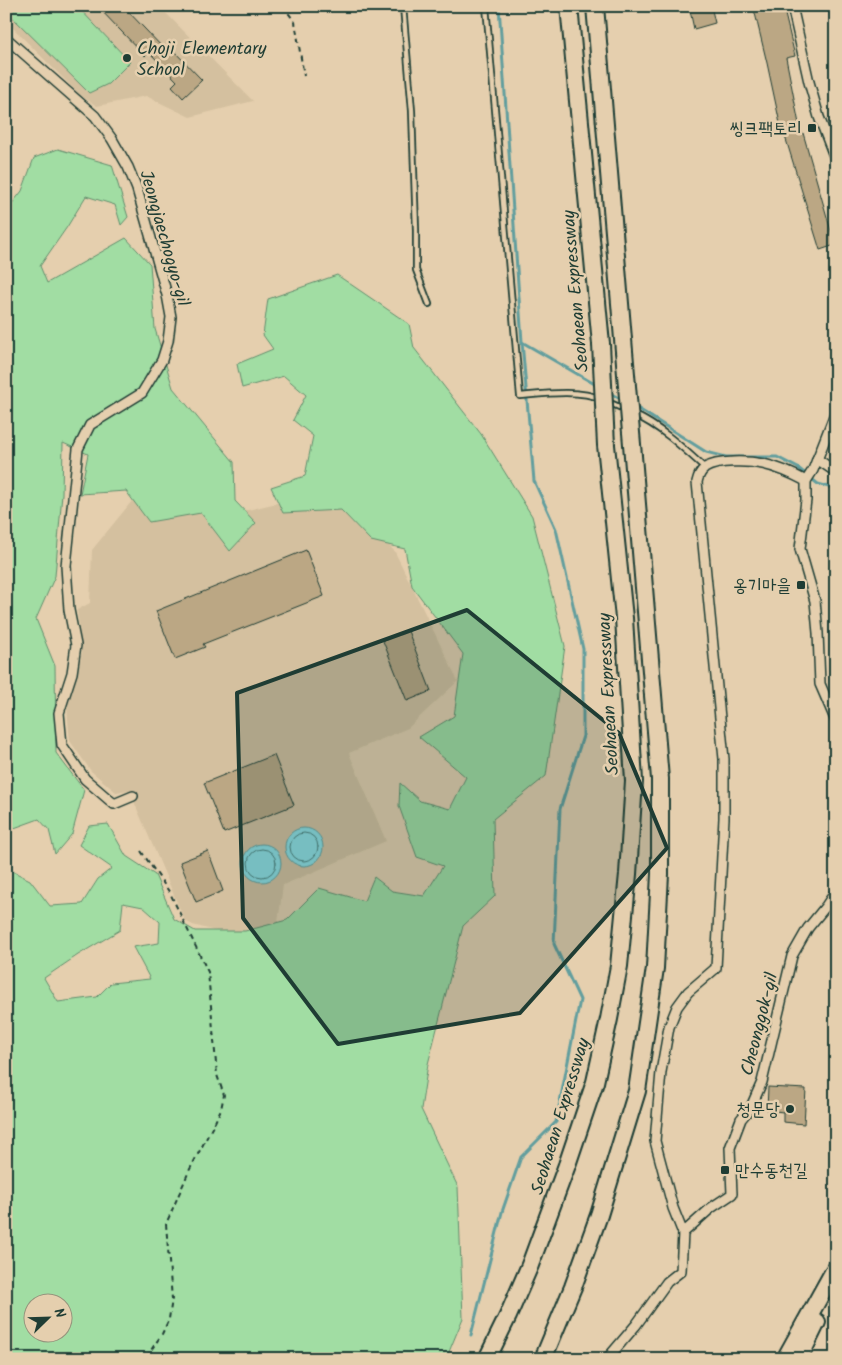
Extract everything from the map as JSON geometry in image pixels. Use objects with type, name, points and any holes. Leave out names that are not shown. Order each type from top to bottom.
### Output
[{"type":"highway","name":"Seohaean Expressway","points":[[487,1359],[530,1265],[595,1082],[619,966],[628,874],[634,780],[624,618],[606,445],[600,344],[570,6]]},
{"type":"highway","points":[[543,1359],[573,1287],[614,1172],[637,1091],[655,968],[660,874],[660,779],[595,6]]},
{"type":"highway","points":[[785,1359],[836,1267]]},
{"type":"highway","points":[[799,1359],[836,1284]]},
{"type":"street","points":[[792,6],[809,82],[819,117],[836,161]]},
{"type":"street","name":"Jeongjaechogyo-gil","points":[[6,38],[95,116],[112,138],[128,167],[137,190],[167,295],[171,317],[168,341],[162,360],[142,393],[90,425],[78,450],[66,566],[69,610],[76,645],[72,673],[59,713],[62,745],[85,779],[114,804],[133,796]]},
{"type":"street","points":[[836,411],[806,481],[806,500],[800,548],[815,601],[820,684],[836,721]]},
{"type":"street","points":[[817,459],[836,472]]},
{"type":"street","points":[[606,1359],[636,1326],[667,1282],[681,1271],[683,1233],[673,1208],[655,1141],[661,1072],[669,1027],[677,1007],[688,992],[716,968],[718,955],[724,818],[724,759],[697,482],[699,474],[705,468],[730,462],[761,464],[806,481]]},
{"type":"street","name":"Cheonggok-gil","points":[[683,1233],[710,1208],[732,1194],[730,1148],[740,1119],[751,1107],[762,1082],[792,956],[808,928],[836,891]]},
{"type":"lane","points":[[403,6],[412,111],[416,270],[429,304]]},
{"type":"lane","points":[[486,6],[520,396],[539,394],[594,396],[645,420],[669,435],[705,468]]},
{"type":"path","points":[[283,6],[294,22],[304,76]]},
{"type":"path","points":[[142,850],[170,893],[208,972],[217,1074],[224,1095],[221,1109],[166,1224],[172,1299],[169,1319],[162,1334],[145,1359]]},
{"type":"highlighted area","points":[[467,610],[619,733],[667,848],[520,1013],[338,1044],[243,918],[237,693]]},
{"type":"shaded area","name":"Choji Elementary School","points":[[6,6],[159,6],[253,101],[190,117],[146,96],[97,106],[81,96],[6,21]]},
{"type":"shaded area","points":[[141,490],[218,509],[248,510],[293,499],[358,511],[395,552],[458,681],[408,728],[349,753],[386,841],[283,885],[278,923],[234,936],[185,921],[129,790],[116,792],[91,771],[70,741],[67,707],[82,652],[77,610],[90,603],[92,550]]},
{"type":"green space","points":[[6,6],[77,6],[130,62],[108,84],[89,93],[6,11]]},
{"type":"green space","points":[[58,149],[112,165],[128,217],[121,225],[115,205],[86,196],[40,266],[47,283],[126,238],[150,264],[155,329],[173,388],[234,462],[235,501],[256,523],[230,551],[201,513],[149,522],[126,491],[80,494],[88,454],[63,443],[62,494],[55,576],[36,619],[55,666],[56,753],[84,790],[72,834],[55,854],[49,830],[39,819],[6,831],[6,211],[22,191],[34,158]]},
{"type":"green space","points":[[337,275],[409,324],[414,348],[481,434],[532,516],[565,646],[546,776],[493,819],[495,896],[463,926],[428,1064],[421,1109],[458,1187],[463,1318],[446,1359],[6,1359],[6,868],[30,880],[50,906],[82,904],[98,879],[112,868],[79,845],[89,826],[108,824],[126,856],[155,875],[174,919],[195,931],[245,931],[287,920],[319,888],[364,901],[374,877],[392,891],[424,896],[443,866],[417,857],[399,806],[400,783],[420,801],[450,809],[466,777],[419,737],[454,716],[463,654],[412,586],[405,549],[371,541],[341,510],[283,513],[271,487],[305,476],[313,436],[293,420],[306,395],[284,376],[242,388],[237,364],[273,349],[263,335],[268,299]],"holes":[[[123,903],[143,907],[160,922],[159,943],[133,947],[150,979],[111,983],[97,997],[58,1002],[44,978],[120,930]]]},
{"type":"water","points":[[304,828],[311,829],[317,834],[322,840],[322,854],[317,860],[311,865],[304,866],[297,865],[291,860],[286,854],[285,847],[286,840],[291,834],[297,829]]},
{"type":"water","points":[[262,844],[269,845],[275,850],[280,856],[280,870],[275,876],[269,881],[262,882],[255,881],[249,876],[244,870],[243,863],[244,856],[249,850],[255,845]]},
{"type":"building","points":[[97,6],[123,6],[166,51],[170,47],[202,80],[183,98],[172,86],[177,81],[149,52],[145,56]]},
{"type":"building","points":[[689,6],[711,6],[715,23],[694,29]]},
{"type":"building","points":[[764,6],[783,6],[795,56],[786,58],[801,134],[803,133],[835,245],[820,250],[784,133],[782,133],[754,9]]},
{"type":"building","points":[[306,550],[324,596],[203,644],[205,647],[175,659],[156,611]]},
{"type":"building","points":[[408,631],[431,691],[407,701],[383,641]]},
{"type":"building","points":[[274,755],[294,805],[224,833],[204,783]]},
{"type":"building","points":[[208,851],[223,891],[196,902],[180,862]]},
{"type":"building","points":[[768,1087],[806,1089],[804,1124],[783,1122],[783,1112],[767,1110]]},
{"type":"waterway","points":[[471,1335],[502,1212],[521,1157],[556,1122],[580,1000],[554,944],[560,809],[583,736],[583,649],[556,529],[534,481],[522,342],[499,6]]},
{"type":"waterway","points":[[522,342],[598,386]]},
{"type":"waterway","points":[[608,392],[622,400]]},
{"type":"waterway","points":[[634,406],[706,452],[726,457],[777,457],[798,468],[818,484],[836,489]]},
{"type":"place","name":"Choji Elementary School","points":[[127,58]]},
{"type":"place","name":"씽크팩토리","points":[[812,128]]},
{"type":"place","name":"옹기마을","points":[[801,585]]},
{"type":"place","name":"청문당","points":[[790,1109]]},
{"type":"place","name":"만수동천길","points":[[725,1170]]}]
